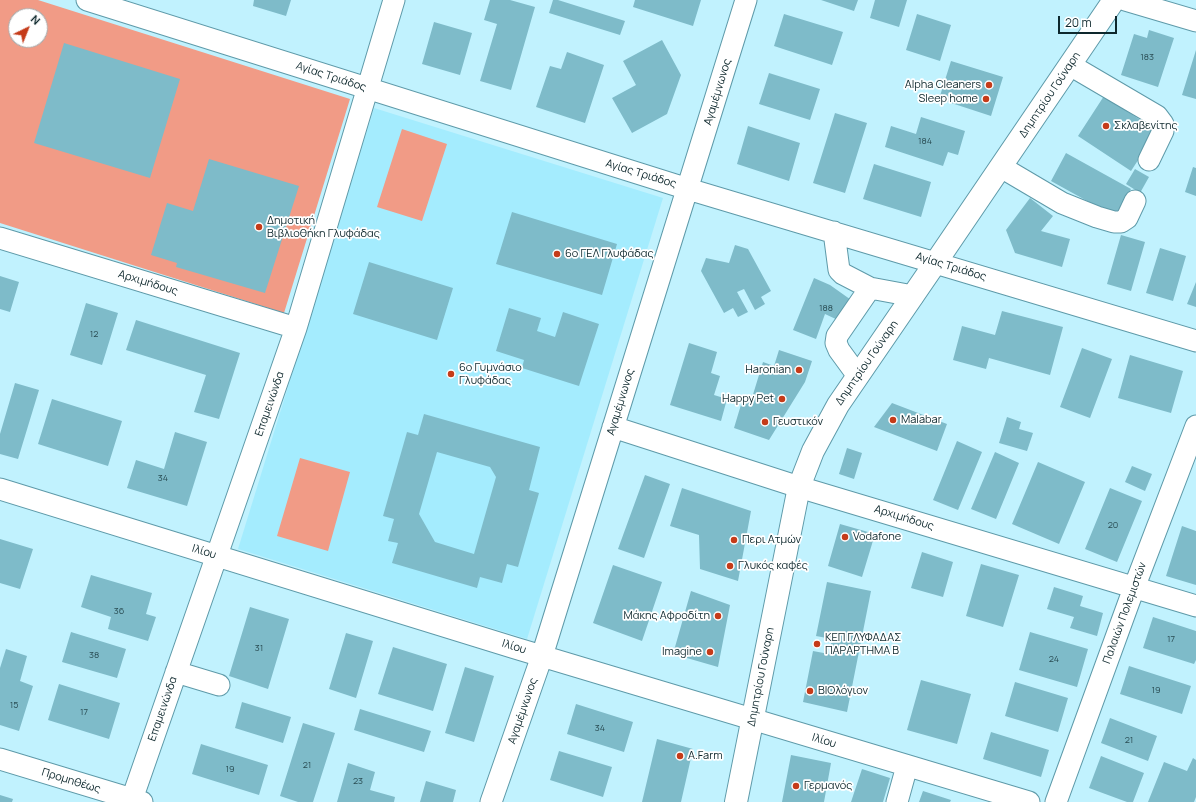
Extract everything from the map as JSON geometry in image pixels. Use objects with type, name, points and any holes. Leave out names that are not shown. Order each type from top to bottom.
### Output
[{"type":"main road","name":"Δημητρίου Γούναρη","points":[[736,802],[799,487],[812,451],[838,405],[1114,0]]},
{"type":"street","name":"Αγίας Τριάδος","points":[[87,0],[688,189],[1196,341]]},
{"type":"street","name":"Επαμεινώνδα","points":[[135,801],[176,672],[218,556],[296,328],[394,0]]},
{"type":"street","name":"Αγαμέμνωνος","points":[[491,802],[542,656],[746,0]]},
{"type":"street","points":[[1125,0],[1196,21]]},
{"type":"street","points":[[1070,65],[1157,116],[1163,124],[1164,132],[1149,160]]},
{"type":"street","points":[[1001,167],[1062,203],[1114,222],[1121,222],[1127,218],[1135,200]]},
{"type":"street","points":[[834,232],[838,270],[870,288],[913,296]]},
{"type":"street","name":"Αρχιμήδους","points":[[0,238],[296,328]]},
{"type":"street","points":[[858,376],[839,350],[836,343],[837,336],[870,288]]},
{"type":"street","name":"Παλαιών Πολεμιστών","points":[[1056,802],[1134,588],[1196,426]]},
{"type":"street","name":"Αρχιμήδους","points":[[614,427],[799,487],[1196,606]]},
{"type":"street","name":"Ιλίου","points":[[0,488],[542,656],[1029,802]]},
{"type":"street","points":[[176,672],[219,685]]},
{"type":"street","name":"Προμηθέως","points":[[0,759],[135,801]]},
{"type":"street","points":[[896,802],[907,766]]},
{"type":"shaded area","points":[[0,0],[38,0],[350,99],[284,313],[0,223]]},
{"type":"shaded area","name":"6ο Γυμνάσιο Γλυφάδας","points":[[374,108],[663,198],[527,639],[238,549]]},
{"type":"shaded area","points":[[402,129],[447,144],[422,221],[377,207]]},
{"type":"shaded area","points":[[300,458],[350,472],[328,551],[277,536]]},
{"type":"building","points":[[254,0],[291,0],[286,16],[253,6]]},
{"type":"building","points":[[490,0],[510,0],[535,7],[511,90],[480,81],[497,24],[484,20]]},
{"type":"building","points":[[553,0],[558,0],[625,21],[620,35],[549,13]]},
{"type":"building","points":[[635,0],[701,0],[693,26],[633,7]]},
{"type":"building","points":[[821,0],[858,0],[854,11]]},
{"type":"building","points":[[875,0],[907,0],[899,27],[870,18]]},
{"type":"building","points":[[784,14],[843,32],[832,65],[774,46]]},
{"type":"building","points":[[917,14],[951,25],[940,61],[906,50]]},
{"type":"building","points":[[434,22],[472,33],[460,75],[422,64]]},
{"type":"building","points":[[1149,30],[1174,38],[1158,87],[1121,75],[1134,34],[1147,38]]},
{"type":"building","points":[[662,40],[681,75],[667,114],[632,133],[612,98],[636,85],[623,61]]},
{"type":"building","points":[[64,43],[180,79],[150,178],[34,143]]},
{"type":"building","points":[[1196,50],[1196,99],[1182,95]]},
{"type":"building","points":[[567,52],[604,65],[585,123],[536,107],[550,66],[561,69]]},
{"type":"building","points":[[951,61],[1003,77],[991,116],[939,99]]},
{"type":"building","points":[[769,73],[820,89],[810,120],[759,104]]},
{"type":"building","points":[[1104,96],[1157,131],[1131,171],[1078,136]]},
{"type":"building","points":[[835,113],[867,123],[845,193],[813,183]]},
{"type":"building","points":[[921,117],[965,131],[958,155],[948,152],[943,166],[885,147],[891,126],[916,134]]},
{"type":"building","points":[[748,126],[800,143],[789,181],[737,164]]},
{"type":"building","points":[[1066,153],[1131,189],[1116,217],[1051,181]]},
{"type":"building","points":[[209,159],[299,186],[265,293],[176,267],[177,263],[151,255],[167,203],[193,211]]},
{"type":"building","points":[[874,164],[931,182],[921,217],[863,199]]},
{"type":"building","points":[[1193,167],[1196,168],[1196,196],[1185,192]]},
{"type":"building","points":[[1135,169],[1149,177],[1140,193],[1126,184]]},
{"type":"building","points":[[1030,198],[1053,216],[1041,231],[1070,239],[1062,267],[1015,253],[1006,230]]},
{"type":"building","name":"6ο ΓΕΛ Γλυφάδας","points":[[512,212],[617,244],[602,295],[496,264]]},
{"type":"building","points":[[1121,235],[1145,242],[1131,291],[1107,284]]},
{"type":"building","points":[[735,245],[748,249],[771,291],[761,297],[765,304],[755,310],[744,289],[737,292],[748,312],[738,317],[733,308],[724,313],[701,271],[706,258],[729,263]]},
{"type":"building","points":[[1160,248],[1186,256],[1173,301],[1146,293]]},
{"type":"building","points":[[369,262],[453,288],[437,340],[353,314]]},
{"type":"building","points":[[0,276],[19,282],[10,312],[0,309]]},
{"type":"building","points":[[814,278],[830,285],[854,302],[840,321],[825,314],[816,339],[793,330]]},
{"type":"building","points":[[1196,282],[1196,307],[1187,304]]},
{"type":"building","points":[[86,303],[118,313],[102,365],[70,355]]},
{"type":"building","points":[[509,308],[541,318],[537,331],[555,337],[563,312],[599,324],[579,386],[522,368],[524,360],[496,351]]},
{"type":"building","points":[[1002,311],[1063,327],[1050,375],[989,358],[986,369],[953,360],[962,326],[995,335]]},
{"type":"building","points":[[136,320],[240,353],[219,419],[194,412],[206,375],[126,350]]},
{"type":"building","points":[[689,343],[717,352],[711,373],[720,376],[714,395],[727,399],[721,421],[670,405]]},
{"type":"building","points":[[1082,348],[1112,359],[1090,418],[1060,407]]},
{"type":"building","points":[[779,350],[812,361],[805,382],[769,440],[734,428],[743,398],[751,401],[763,362],[774,366]]},
{"type":"building","points":[[1130,355],[1183,371],[1171,413],[1118,398]]},
{"type":"building","points":[[15,383],[39,390],[18,459],[0,454],[0,434]]},
{"type":"building","points":[[52,399],[122,421],[108,466],[38,444]]},
{"type":"building","points":[[892,403],[947,424],[937,451],[874,427]]},
{"type":"building","points":[[424,414],[540,447],[529,490],[539,493],[518,567],[507,564],[502,583],[480,577],[477,588],[392,563],[398,543],[388,541],[394,519],[383,516],[407,432],[418,435]],"holes":[[[437,452],[490,467],[496,477],[474,554],[435,542],[419,514]]]},
{"type":"building","points":[[1007,417],[1021,422],[1019,429],[1033,433],[1027,451],[999,443]]},
{"type":"building","points":[[175,432],[207,442],[187,506],[127,488],[136,460],[164,469]]},
{"type":"building","points":[[957,441],[982,452],[958,510],[933,500]]},
{"type":"building","points":[[847,448],[862,453],[854,479],[839,474]]},
{"type":"building","points":[[995,452],[1019,463],[996,519],[971,509]]},
{"type":"building","points":[[1038,462],[1085,482],[1059,544],[1012,524]]},
{"type":"building","points":[[1132,466],[1152,474],[1145,491],[1125,482]]},
{"type":"building","points":[[645,475],[670,484],[644,558],[618,549]]},
{"type":"building","points":[[682,488],[751,511],[738,581],[700,569],[699,535],[670,526]]},
{"type":"building","points":[[1110,488],[1142,501],[1117,562],[1085,549]]},
{"type":"building","points":[[840,524],[875,534],[862,577],[828,566]]},
{"type":"building","points":[[1182,526],[1196,531],[1196,585],[1166,576]]},
{"type":"building","points":[[0,539],[33,549],[20,589],[0,583]]},
{"type":"building","points":[[922,552],[953,562],[943,597],[911,588]]},
{"type":"building","points":[[981,564],[1019,575],[1003,627],[966,616]]},
{"type":"building","points":[[613,565],[662,582],[642,641],[593,623]]},
{"type":"building","points":[[91,575],[152,593],[146,614],[156,617],[148,641],[108,629],[111,617],[81,607]]},
{"type":"building","points":[[827,582],[871,591],[847,712],[803,702],[813,651],[829,654],[832,639],[816,636]]},
{"type":"building","points":[[1054,587],[1083,596],[1080,606],[1103,613],[1097,636],[1070,628],[1074,617],[1047,609]]},
{"type":"building","points":[[691,591],[730,605],[718,667],[673,654]]},
{"type":"building","points":[[250,607],[289,619],[268,689],[229,676]]},
{"type":"building","points":[[1153,617],[1196,631],[1196,660],[1194,664],[1143,648]]},
{"type":"building","points":[[71,632],[126,649],[117,678],[62,662]]},
{"type":"building","points":[[1030,632],[1088,649],[1077,687],[1019,670]]},
{"type":"building","points":[[346,633],[373,641],[356,698],[329,689]]},
{"type":"building","points":[[393,647],[447,664],[433,711],[378,694]]},
{"type":"building","points":[[6,649],[27,656],[20,681],[33,686],[19,731],[0,725],[0,668]]},
{"type":"building","points":[[1129,666],[1191,686],[1182,714],[1120,694]]},
{"type":"building","points":[[465,667],[494,676],[474,742],[445,733]]},
{"type":"building","points":[[921,680],[971,694],[957,744],[907,730]]},
{"type":"building","points":[[1015,682],[1068,698],[1058,732],[1005,716]]},
{"type":"building","points":[[59,684],[120,703],[109,739],[48,720]]},
{"type":"building","points":[[242,702],[291,717],[283,743],[235,728]]},
{"type":"building","points":[[576,704],[633,722],[624,752],[567,734]]},
{"type":"building","points":[[360,709],[431,731],[424,752],[354,730]]},
{"type":"building","points":[[1110,718],[1157,736],[1148,761],[1101,743]]},
{"type":"building","points":[[303,723],[335,733],[313,802],[298,802],[280,796]]},
{"type":"building","points":[[991,732],[1049,750],[1041,777],[983,759]]},
{"type":"building","points":[[657,739],[693,749],[681,802],[642,802]]},
{"type":"building","points":[[201,744],[268,765],[259,795],[192,774]]},
{"type":"building","points":[[559,751],[612,767],[603,797],[550,780]]},
{"type":"building","points":[[791,755],[831,763],[824,802],[782,802]]},
{"type":"building","points":[[1101,756],[1144,773],[1133,802],[1127,802],[1089,788]]},
{"type":"building","points":[[1193,758],[1196,760],[1196,797],[1194,802],[1148,802],[1164,762],[1187,771]]},
{"type":"building","points":[[348,763],[375,772],[370,790],[395,797],[394,802],[337,802]]},
{"type":"building","points":[[862,769],[890,778],[883,802],[851,802]]},
{"type":"building","points":[[426,781],[456,790],[453,802],[420,802]]},
{"type":"building","points":[[923,791],[951,800],[950,802],[919,802]]},
{"type":"building","points":[[0,795],[13,799],[12,802],[0,802]]},
{"type":"place","name":"Alpha Cleaners","points":[[989,85]]},
{"type":"place","name":"Sleep home","points":[[986,99]]},
{"type":"place","name":"Σκλαβενίτης","points":[[1106,126]]},
{"type":"place","name":"Δημοτική Βιβλιοθήκη Γλυφάδας","points":[[259,227]]},
{"type":"place","name":"6ο ΓΕΛ Γλυφάδας","points":[[557,254]]},
{"type":"place","name":"Haronian","points":[[799,370]]},
{"type":"place","name":"6ο Γυμνάσιο Γλυφάδας","points":[[451,374]]},
{"type":"place","name":"Happy Pet","points":[[782,399]]},
{"type":"place","name":"Malabar","points":[[893,420]]},
{"type":"place","name":"Γευστικόν","points":[[765,422]]},
{"type":"place","name":"Vodafone","points":[[845,537]]},
{"type":"place","name":"Περι Ατμών","points":[[734,540]]},
{"type":"place","name":"Γλυκός καφές","points":[[730,566]]},
{"type":"place","name":"Μάκης Αφροδίτη","points":[[718,616]]},
{"type":"place","name":"ΚΕΠ ΓΛΥΦΑΔΑΣ ΠΑΡΑΡΤΗΜΑ Β","points":[[817,644]]},
{"type":"place","name":"Imagine","points":[[710,652]]},
{"type":"place","name":"ΒΙΟλόγιον","points":[[810,691]]},
{"type":"place","name":"A.Farm","points":[[680,756]]},
{"type":"place","name":"Γερμανός","points":[[796,786]]}]
